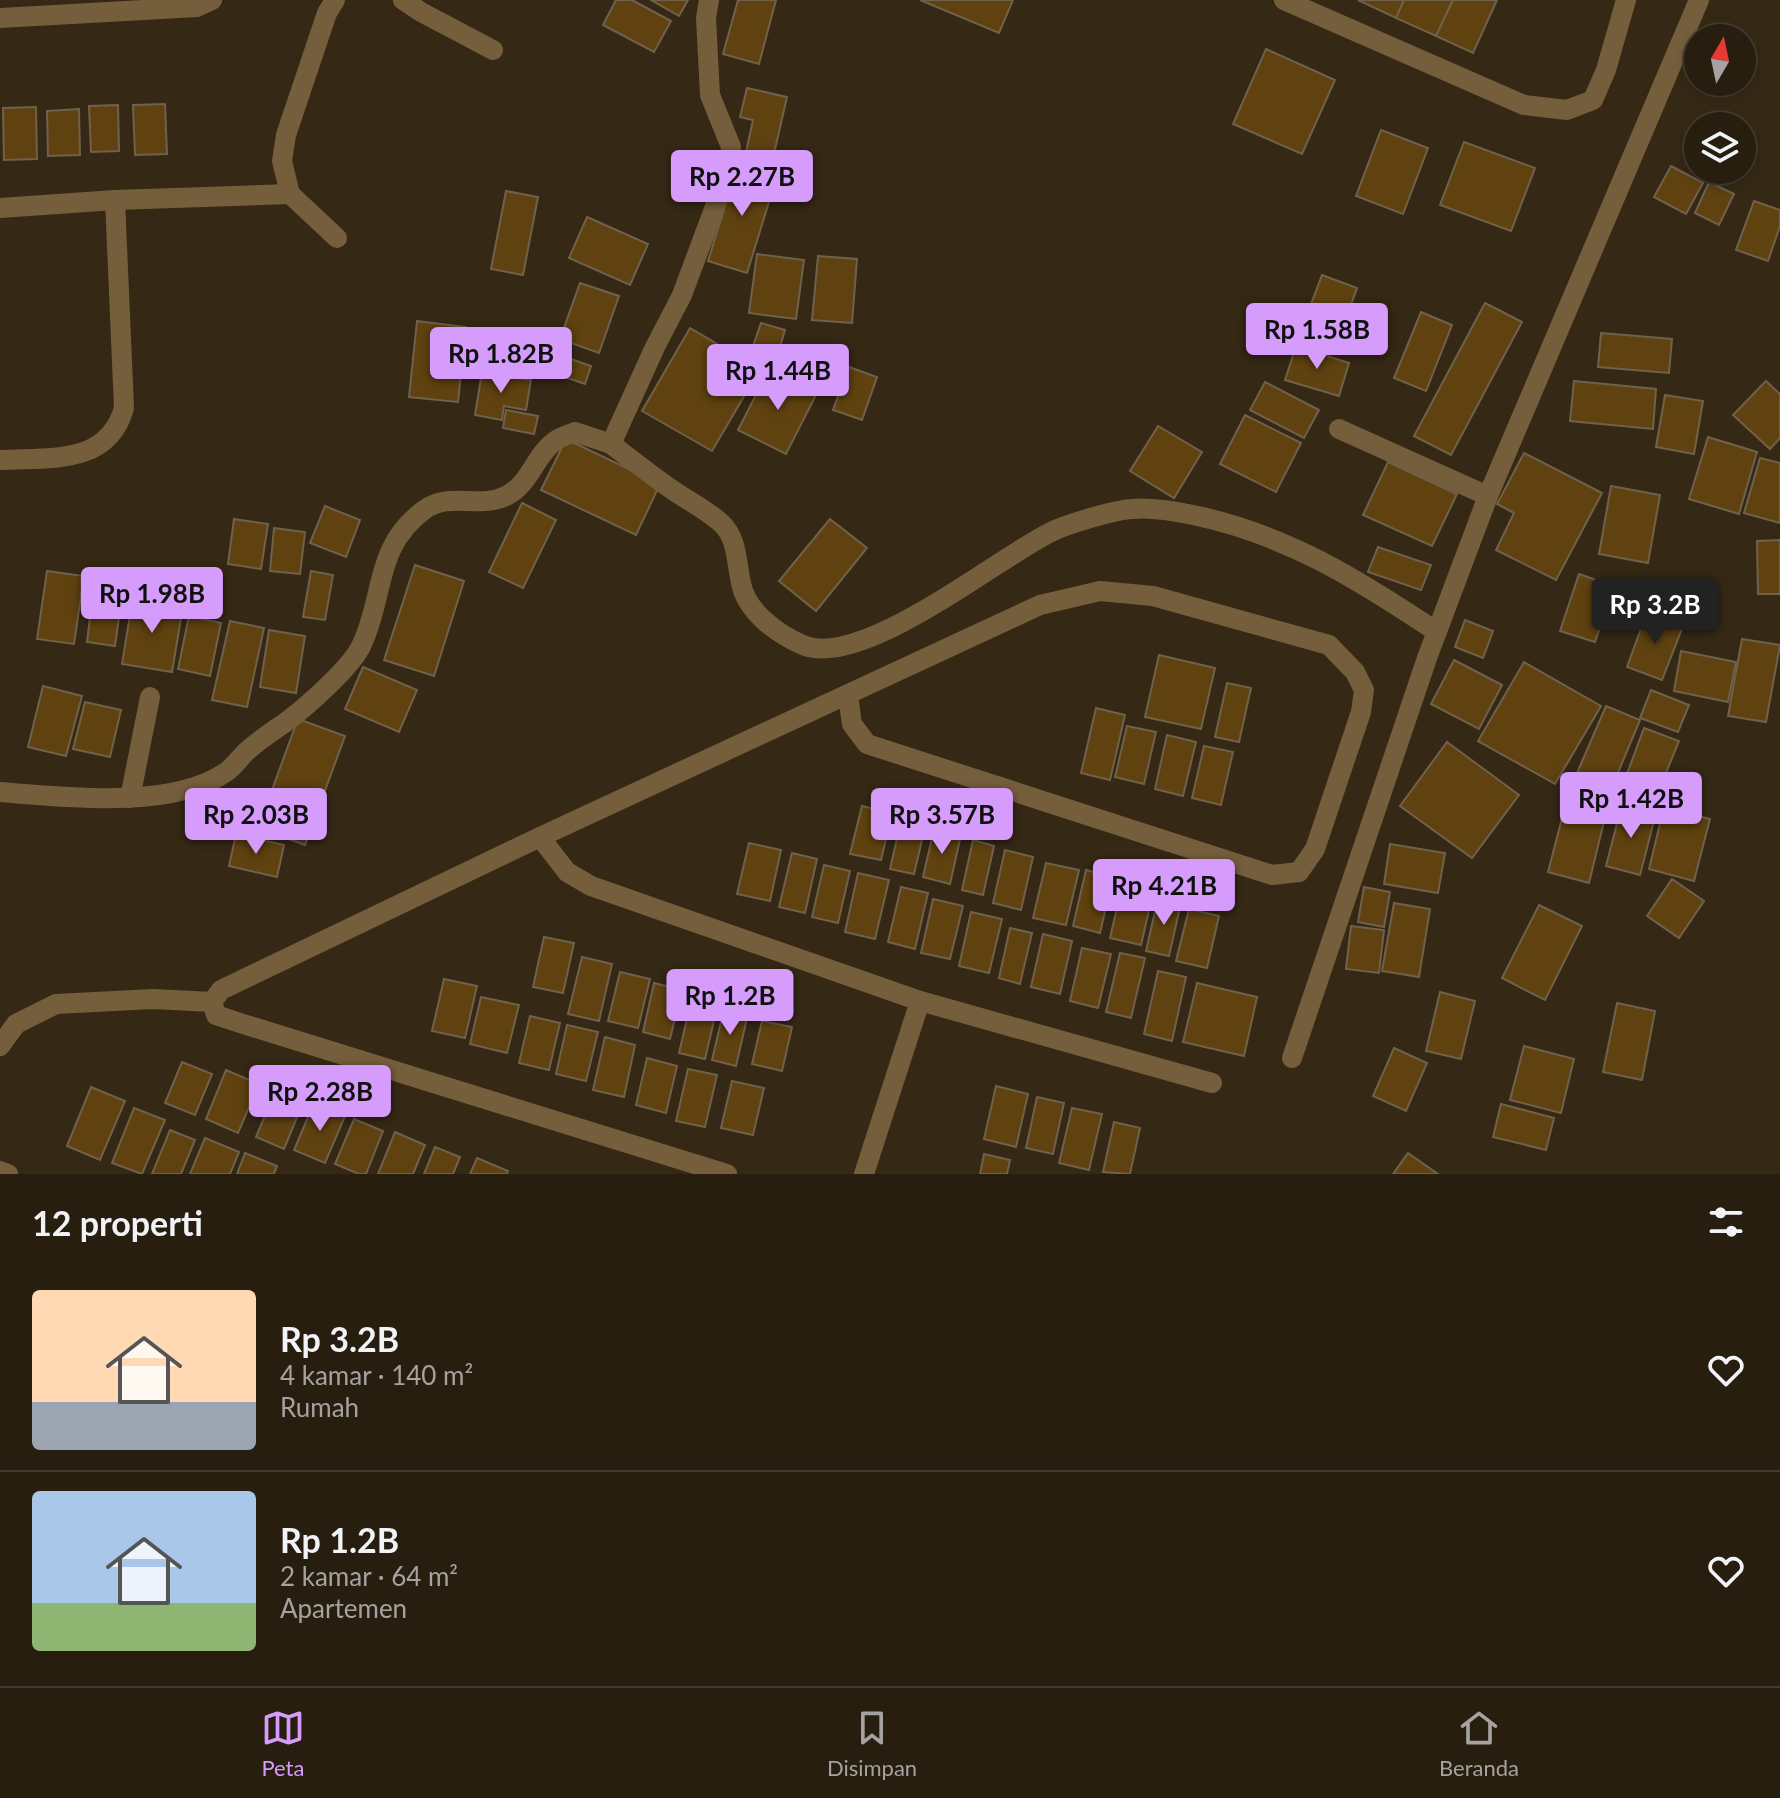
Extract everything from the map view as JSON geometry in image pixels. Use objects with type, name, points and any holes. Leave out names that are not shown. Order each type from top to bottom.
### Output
[{"type":"street","points":[[0,18],[197,7],[212,0]]},
{"type":"street","points":[[335,0],[327,13],[286,135],[282,161],[290,194],[337,238]]},
{"type":"street","points":[[403,0],[493,50]]},
{"type":"street","points":[[611,444],[649,358],[682,295],[729,169],[731,147],[710,95],[706,18],[709,0]]},
{"type":"street","points":[[1284,0],[1524,105],[1567,110],[1593,100],[1606,70],[1626,0]]},
{"type":"street","points":[[1292,1058],[1437,632],[1488,496],[1699,0]]},
{"type":"street","points":[[0,208],[115,200],[290,194]]},
{"type":"street","points":[[0,460],[80,455],[107,441],[119,425],[124,408],[115,200]]},
{"type":"street","points":[[1339,429],[1488,496]]},
{"type":"street","points":[[0,792],[130,798],[191,789],[226,772],[246,751],[309,702],[361,647],[371,620],[381,571],[397,537],[425,508],[455,499],[481,502],[505,496],[525,482],[557,439],[575,432],[611,444],[721,523],[735,544],[741,584],[748,602],[783,634],[819,651],[843,647],[912,617],[1052,531],[1132,509],[1178,512],[1230,523],[1307,553],[1346,573],[1437,632]]},
{"type":"street","points":[[212,1002],[221,990],[540,837],[1040,605],[1100,591],[1153,596],[1329,645],[1355,672],[1364,690],[1361,712],[1315,849],[1299,872],[1272,875],[867,744],[852,724],[848,696]]},
{"type":"street","points":[[130,798],[150,697]]},
{"type":"street","points":[[540,837],[567,872],[591,886],[920,1001],[1212,1083]]},
{"type":"street","points":[[0,1046],[16,1024],[56,1004],[153,999],[212,1002]]},
{"type":"street","points":[[864,1174],[920,1001]]},
{"type":"street","points":[[212,1002],[216,1015],[727,1174]]},
{"type":"street","points":[[0,1171],[8,1174]]},
{"type":"building","points":[[616,0],[632,0],[671,21],[654,52],[603,25]]},
{"type":"building","points":[[651,0],[688,0],[679,16]]},
{"type":"building","points":[[738,0],[776,0],[759,64],[723,54]]},
{"type":"building","points":[[920,0],[1013,0],[999,33]]},
{"type":"building","points":[[1358,0],[1404,0],[1396,18]]},
{"type":"building","points":[[1404,0],[1453,0],[1436,36],[1396,18]]},
{"type":"building","points":[[1453,0],[1497,0],[1473,53],[1436,36]]},
{"type":"building","points":[[1266,49],[1335,80],[1302,154],[1233,124]]},
{"type":"building","points":[[747,88],[787,97],[773,158],[746,152],[753,120],[740,117]]},
{"type":"building","points":[[165,104],[167,154],[135,155],[133,105]]},
{"type":"building","points":[[118,105],[119,151],[91,152],[89,106]]},
{"type":"building","points":[[36,107],[37,159],[4,160],[3,108]]},
{"type":"building","points":[[79,109],[80,155],[48,156],[47,111]]},
{"type":"building","points":[[1381,130],[1428,148],[1403,214],[1356,196]]},
{"type":"building","points":[[1464,142],[1535,168],[1511,231],[1440,205]]},
{"type":"building","points":[[738,164],[777,176],[747,273],[708,261]]},
{"type":"building","points":[[1671,166],[1684,173],[1684,184],[1702,184],[1686,214],[1654,197]]},
{"type":"building","points":[[1708,184],[1734,194],[1719,225],[1695,213]]},
{"type":"building","points":[[506,191],[538,197],[523,275],[491,269]]},
{"type":"building","points":[[1754,201],[1780,210],[1780,226],[1768,261],[1736,250]]},
{"type":"building","points":[[587,217],[648,244],[630,285],[569,258]]},
{"type":"building","points":[[757,254],[804,260],[796,319],[749,313]]},
{"type":"building","points":[[818,256],[857,259],[852,323],[812,320]]},
{"type":"building","points":[[1322,275],[1357,288],[1334,352],[1298,339]]},
{"type":"building","points":[[580,283],[619,296],[599,353],[560,339]]},
{"type":"building","points":[[1485,303],[1522,322],[1451,455],[1414,436]]},
{"type":"building","points":[[1421,312],[1452,325],[1426,391],[1394,378]]},
{"type":"building","points":[[417,321],[466,327],[458,402],[409,397]]},
{"type":"building","points":[[761,323],[785,330],[777,357],[752,349]]},
{"type":"building","points":[[690,328],[760,369],[712,451],[642,411]]},
{"type":"building","points":[[490,333],[547,343],[542,375],[485,365]]},
{"type":"building","points":[[1601,333],[1672,339],[1669,373],[1598,367]]},
{"type":"building","points":[[1296,346],[1349,363],[1339,396],[1285,380]]},
{"type":"building","points":[[554,353],[591,366],[585,384],[547,371]]},
{"type":"building","points":[[849,367],[877,377],[862,420],[833,410]]},
{"type":"building","points":[[769,369],[817,393],[786,454],[738,430]]},
{"type":"building","points":[[482,372],[531,380],[526,410],[504,406],[502,420],[475,415]]},
{"type":"building","points":[[1574,381],[1656,389],[1653,429],[1570,421]]},
{"type":"building","points":[[1766,381],[1780,394],[1780,438],[1770,449],[1733,415]]},
{"type":"building","points":[[1265,382],[1319,410],[1304,438],[1250,410]]},
{"type":"building","points":[[1665,395],[1703,401],[1694,454],[1656,447]]},
{"type":"building","points":[[506,410],[538,416],[534,434],[503,428]]},
{"type":"building","points":[[1245,415],[1301,443],[1276,492],[1220,464]]},
{"type":"building","points":[[1158,426],[1202,452],[1174,498],[1130,471]]},
{"type":"building","points":[[1708,437],[1757,452],[1739,514],[1689,499]]},
{"type":"building","points":[[566,439],[660,484],[636,535],[541,490]]},
{"type":"building","points":[[1524,453],[1602,493],[1556,580],[1496,550],[1514,513],[1497,504]]},
{"type":"building","points":[[1760,458],[1780,463],[1780,523],[1744,513]]},
{"type":"building","points":[[1388,462],[1457,494],[1432,546],[1363,515]]},
{"type":"building","points":[[1611,486],[1660,495],[1648,563],[1599,554]]},
{"type":"building","points":[[522,503],[556,520],[523,588],[489,572]]},
{"type":"building","points":[[325,506],[360,520],[346,557],[310,543]]},
{"type":"building","points":[[234,519],[268,524],[261,569],[228,564]]},
{"type":"building","points":[[830,519],[867,548],[816,611],[779,581]]},
{"type":"building","points":[[274,528],[305,532],[300,574],[270,571]]},
{"type":"building","points":[[1780,540],[1780,594],[1758,594],[1757,541]]},
{"type":"building","points":[[1378,547],[1431,565],[1421,590],[1368,572]]},
{"type":"building","points":[[415,565],[464,581],[434,676],[384,660]]},
{"type":"building","points":[[47,571],[84,576],[74,644],[37,639]]},
{"type":"building","points":[[311,571],[333,575],[325,620],[303,617]]},
{"type":"building","points":[[1579,574],[1614,586],[1595,642],[1560,631]]},
{"type":"building","points":[[94,584],[123,588],[115,646],[87,642]]},
{"type":"building","points":[[133,597],[183,606],[172,672],[122,664]]},
{"type":"building","points":[[1647,612],[1683,626],[1662,680],[1627,667]]},
{"type":"building","points":[[189,616],[221,623],[210,676],[178,669]]},
{"type":"building","points":[[1465,620],[1493,631],[1483,658],[1455,647]]},
{"type":"building","points":[[230,621],[264,628],[247,707],[212,700]]},
{"type":"building","points":[[269,630],[305,636],[296,693],[260,687]]},
{"type":"building","points":[[1742,639],[1780,645],[1766,722],[1728,716]]},
{"type":"building","points":[[1681,651],[1736,662],[1728,702],[1674,691]]},
{"type":"building","points":[[1159,655],[1215,668],[1201,729],[1145,717]]},
{"type":"building","points":[[1454,660],[1502,685],[1479,729],[1431,704]]},
{"type":"building","points":[[1524,662],[1601,706],[1555,784],[1478,741]]},
{"type":"building","points":[[363,667],[417,690],[399,732],[345,709]]},
{"type":"building","points":[[1227,683],[1251,688],[1239,742],[1215,737]]},
{"type":"building","points":[[43,686],[82,696],[66,756],[28,747]]},
{"type":"building","points":[[1651,690],[1689,705],[1678,732],[1640,718]]},
{"type":"building","points":[[85,702],[121,710],[110,757],[73,749]]},
{"type":"building","points":[[1606,706],[1640,720],[1612,787],[1577,773]]},
{"type":"building","points":[[1096,708],[1125,715],[1110,780],[1081,773]]},
{"type":"building","points":[[298,719],[345,736],[305,845],[258,828]]},
{"type":"building","points":[[1127,726],[1156,732],[1144,784],[1115,777]]},
{"type":"building","points":[[1644,728],[1679,741],[1657,795],[1624,782]]},
{"type":"building","points":[[1167,735],[1196,742],[1183,796],[1155,789]]},
{"type":"building","points":[[1447,742],[1519,795],[1472,858],[1400,806]]},
{"type":"building","points":[[1204,746],[1233,752],[1221,805],[1192,798]]},
{"type":"building","points":[[1568,795],[1608,805],[1589,883],[1548,872]]},
{"type":"building","points":[[1622,804],[1656,813],[1640,875],[1606,866]]},
{"type":"building","points":[[862,806],[892,813],[881,860],[850,854]]},
{"type":"building","points":[[1664,807],[1710,819],[1694,881],[1649,869]]},
{"type":"building","points":[[902,817],[926,823],[914,874],[890,869]]},
{"type":"building","points":[[934,829],[961,835],[950,884],[923,877]]},
{"type":"building","points":[[236,834],[284,845],[277,877],[229,866]]},
{"type":"building","points":[[973,840],[994,846],[983,895],[962,890]]},
{"type":"building","points":[[749,843],[781,850],[770,901],[737,894]]},
{"type":"building","points":[[1390,844],[1445,853],[1438,893],[1384,884]]},
{"type":"building","points":[[1005,850],[1033,857],[1021,910],[993,903]]},
{"type":"building","points":[[792,853],[817,859],[805,913],[779,907]]},
{"type":"building","points":[[1046,863],[1079,870],[1066,925],[1033,918]]},
{"type":"building","points":[[824,865],[850,871],[838,923],[812,917]]},
{"type":"building","points":[[1086,870],[1113,877],[1100,933],[1073,926]]},
{"type":"building","points":[[858,873],[889,880],[875,939],[845,932]]},
{"type":"building","points":[[1672,879],[1704,901],[1679,938],[1647,916]]},
{"type":"building","points":[[1122,886],[1153,893],[1141,945],[1110,938]]},
{"type":"building","points":[[901,887],[928,893],[915,949],[888,942]]},
{"type":"building","points":[[1364,887],[1390,892],[1384,927],[1358,922]]},
{"type":"building","points":[[1158,898],[1181,903],[1169,956],[1146,951]]},
{"type":"building","points":[[933,899],[963,906],[950,959],[921,953]]},
{"type":"building","points":[[1394,903],[1430,909],[1419,977],[1382,971]]},
{"type":"building","points":[[1539,905],[1582,926],[1545,1000],[1502,978]]},
{"type":"building","points":[[1189,909],[1219,916],[1207,968],[1176,961]]},
{"type":"building","points":[[971,912],[1002,919],[989,973],[959,966]]},
{"type":"building","points":[[1351,926],[1384,930],[1379,973],[1346,969]]},
{"type":"building","points":[[1010,928],[1032,933],[1020,984],[999,978]]},
{"type":"building","points":[[1043,934],[1072,941],[1060,994],[1031,987]]},
{"type":"building","points":[[544,937],[574,943],[563,993],[533,987]]},
{"type":"building","points":[[1082,948],[1111,954],[1098,1008],[1070,1001]]},
{"type":"building","points":[[1120,953],[1145,958],[1131,1018],[1106,1012]]},
{"type":"building","points":[[582,957],[612,964],[599,1021],[568,1014]]},
{"type":"building","points":[[1158,971],[1186,977],[1172,1041],[1144,1034]]},
{"type":"building","points":[[620,972],[650,979],[638,1028],[608,1021]]},
{"type":"building","points":[[444,979],[477,986],[465,1038],[432,1031]]},
{"type":"building","points":[[654,983],[682,990],[670,1039],[643,1032]]},
{"type":"building","points":[[1197,983],[1257,997],[1244,1056],[1183,1042]]},
{"type":"building","points":[[1440,992],[1475,1001],[1461,1059],[1426,1051]]},
{"type":"building","points":[[693,993],[719,999],[705,1059],[679,1053]]},
{"type":"building","points":[[481,997],[519,1005],[507,1053],[470,1044]]},
{"type":"building","points":[[1617,1003],[1655,1011],[1642,1080],[1603,1072]]},
{"type":"building","points":[[724,1009],[748,1014],[736,1066],[712,1060]]},
{"type":"building","points":[[530,1016],[560,1023],[549,1070],[519,1063]]},
{"type":"building","points":[[762,1021],[792,1027],[782,1071],[752,1064]]},
{"type":"building","points":[[567,1025],[598,1032],[586,1081],[556,1074]]},
{"type":"building","points":[[605,1037],[635,1045],[624,1097],[593,1090]]},
{"type":"building","points":[[1524,1046],[1574,1059],[1561,1113],[1510,1100]]},
{"type":"building","points":[[1394,1048],[1427,1063],[1406,1111],[1373,1096]]},
{"type":"building","points":[[647,1058],[677,1066],[666,1113],[636,1105]]},
{"type":"building","points":[[182,1062],[212,1074],[195,1115],[165,1103]]},
{"type":"building","points":[[688,1069],[717,1075],[705,1127],[676,1121]]},
{"type":"building","points":[[226,1070],[259,1084],[238,1133],[206,1119]]},
{"type":"building","points":[[732,1081],[764,1088],[753,1135],[721,1128]]},
{"type":"building","points":[[996,1086],[1028,1094],[1016,1147],[984,1139]]},
{"type":"building","points":[[91,1087],[125,1101],[100,1160],[67,1146]]},
{"type":"building","points":[[277,1087],[305,1098],[284,1149],[256,1137]]},
{"type":"building","points":[[1037,1097],[1064,1103],[1053,1154],[1026,1148]]},
{"type":"building","points":[[314,1103],[345,1116],[325,1163],[294,1150]]},
{"type":"building","points":[[1501,1104],[1554,1118],[1546,1150],[1493,1137]]},
{"type":"building","points":[[134,1108],[165,1120],[142,1174],[112,1163]]},
{"type":"building","points":[[1072,1108],[1102,1114],[1089,1170],[1059,1163]]},
{"type":"building","points":[[354,1119],[383,1131],[366,1174],[335,1164]]},
{"type":"building","points":[[1114,1122],[1140,1128],[1130,1174],[1103,1172]]},
{"type":"building","points":[[170,1130],[195,1140],[181,1174],[152,1174]]},
{"type":"building","points":[[395,1132],[425,1145],[413,1174],[378,1174]]},
{"type":"building","points":[[205,1138],[239,1152],[230,1174],[190,1174]]},
{"type":"building","points":[[435,1147],[460,1157],[453,1174],[424,1174]]},
{"type":"building","points":[[245,1153],[277,1166],[274,1174],[237,1174]]},
{"type":"building","points":[[1408,1153],[1438,1174],[1393,1174]]},
{"type":"building","points":[[984,1154],[1010,1160],[1007,1174],[980,1174]]},
{"type":"building","points":[[477,1158],[508,1171],[507,1174],[470,1174]]}]
